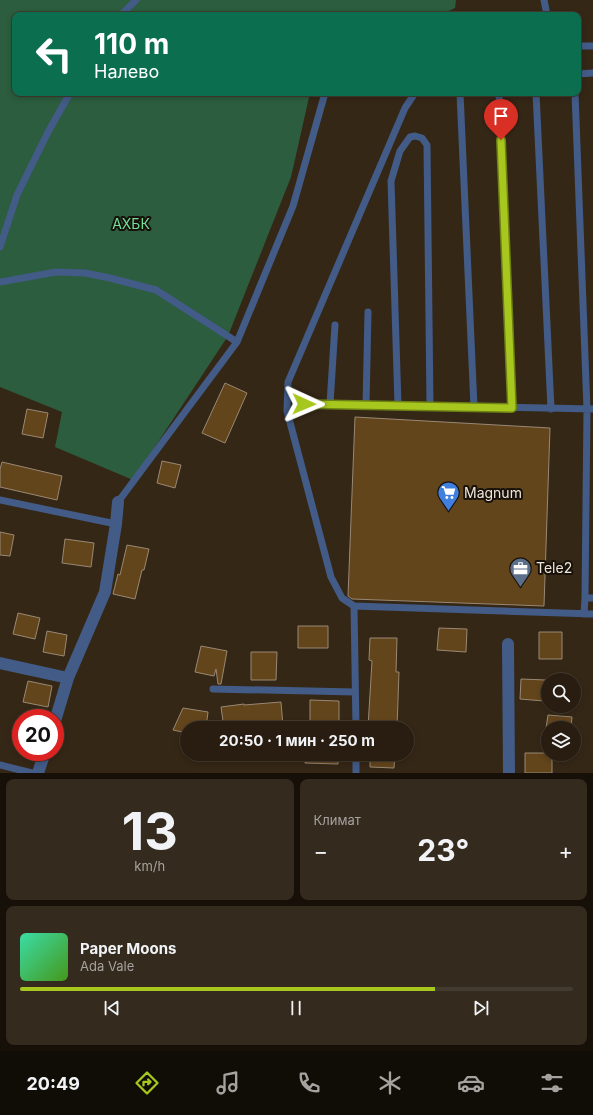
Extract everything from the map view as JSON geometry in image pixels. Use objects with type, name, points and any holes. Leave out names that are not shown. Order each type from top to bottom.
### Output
[{"type":"street","points":[[58,709],[68,678],[105,592],[118,502]]},
{"type":"street","points":[[508,644],[509,773]]},
{"type":"street","points":[[0,663],[68,678]]},
{"type":"street","points":[[38,773],[42,761]]},
{"type":"lane","points":[[124,12],[136,0]]},
{"type":"lane","points":[[544,0],[546,12]]},
{"type":"lane","points":[[581,46],[593,46]]},
{"type":"lane","points":[[581,74],[593,73]]},
{"type":"lane","points":[[0,247],[17,195],[48,132],[68,96]]},
{"type":"lane","points":[[118,502],[237,342],[294,206],[324,96]]},
{"type":"lane","points":[[414,96],[405,108],[288,382],[287,411],[331,577],[342,598],[354,606],[593,614]]},
{"type":"lane","points":[[460,96],[474,407]]},
{"type":"lane","points":[[498,96],[512,408]]},
{"type":"lane","points":[[536,96],[551,409]]},
{"type":"lane","points":[[574,96],[590,409],[584,614]]},
{"type":"lane","points":[[398,406],[391,181],[400,151],[410,137],[415,136],[422,138],[427,145],[430,406]]},
{"type":"lane","points":[[0,282],[56,272],[85,273],[110,278],[156,290],[237,342]]},
{"type":"lane","points":[[366,405],[368,312]]},
{"type":"lane","points":[[330,404],[335,325]]},
{"type":"lane","points":[[304,404],[590,409]]},
{"type":"lane","points":[[0,500],[116,524]]},
{"type":"lane","points":[[585,598],[593,598]]},
{"type":"lane","points":[[354,606],[356,721]]},
{"type":"lane","points":[[213,689],[355,692]]},
{"type":"lane","points":[[356,761],[356,773]]},
{"type":"lane","points":[[0,765],[32,773]]},
{"type":"green space","name":"АХБК","points":[[0,0],[456,0],[455,8],[446,12],[12,12],[12,96],[309,96],[291,177],[228,336],[133,480],[55,447],[62,412],[0,387]]},
{"type":"building","points":[[225,383],[247,393],[225,443],[202,433]]},
{"type":"building","points":[[27,409],[48,413],[43,438],[22,434]]},
{"type":"building","name":"Magnum","points":[[355,417],[550,428],[544,606],[352,599],[348,596]]},
{"type":"building","points":[[162,461],[181,465],[175,488],[157,483]]},
{"type":"building","points":[[2,462],[62,476],[57,500],[0,487],[0,469]]},
{"type":"building","points":[[0,532],[14,535],[10,556],[0,555]]},
{"type":"building","points":[[65,539],[94,543],[91,567],[62,563]]},
{"type":"building","points":[[127,545],[149,549],[135,599],[113,594],[118,574],[120,575]]},
{"type":"building","points":[[18,613],[40,618],[35,639],[13,634]]},
{"type":"building","points":[[298,626],[328,626],[328,648],[298,648]]},
{"type":"building","points":[[439,628],[467,629],[466,652],[437,650]]},
{"type":"building","points":[[47,631],[67,635],[64,656],[43,652]]},
{"type":"building","points":[[539,632],[562,632],[562,659],[539,659]]},
{"type":"building","points":[[370,638],[397,638],[396,672],[399,672],[397,721],[368,721],[372,661],[369,660]]},
{"type":"building","points":[[201,646],[227,651],[221,684],[218,684],[216,669],[214,676],[195,672]]},
{"type":"building","points":[[251,652],[277,652],[276,680],[251,680]]},
{"type":"building","points":[[521,679],[541,680],[541,701],[520,699]]},
{"type":"building","points":[[28,681],[52,686],[48,707],[23,702]]},
{"type":"building","points":[[310,700],[339,701],[339,721],[310,721]]},
{"type":"building","points":[[281,702],[283,721],[223,721],[221,707]]},
{"type":"building","points":[[183,708],[208,712],[207,721],[180,721],[180,732],[173,730]]},
{"type":"building","points":[[548,715],[572,717],[572,721],[547,721]]},
{"type":"building","points":[[525,753],[541,753],[541,761],[552,761],[552,773],[525,773]]},
{"type":"building","points":[[305,761],[338,761],[338,764],[305,763]]},
{"type":"building","points":[[370,761],[394,761],[394,768],[370,767]]},
{"type":"place","name":"Magnum","points":[[449,512]]},
{"type":"place","name":"Tele2","points":[[521,588]]},
{"type":"route","points":[[304,404],[512,408],[501,140]]}]
